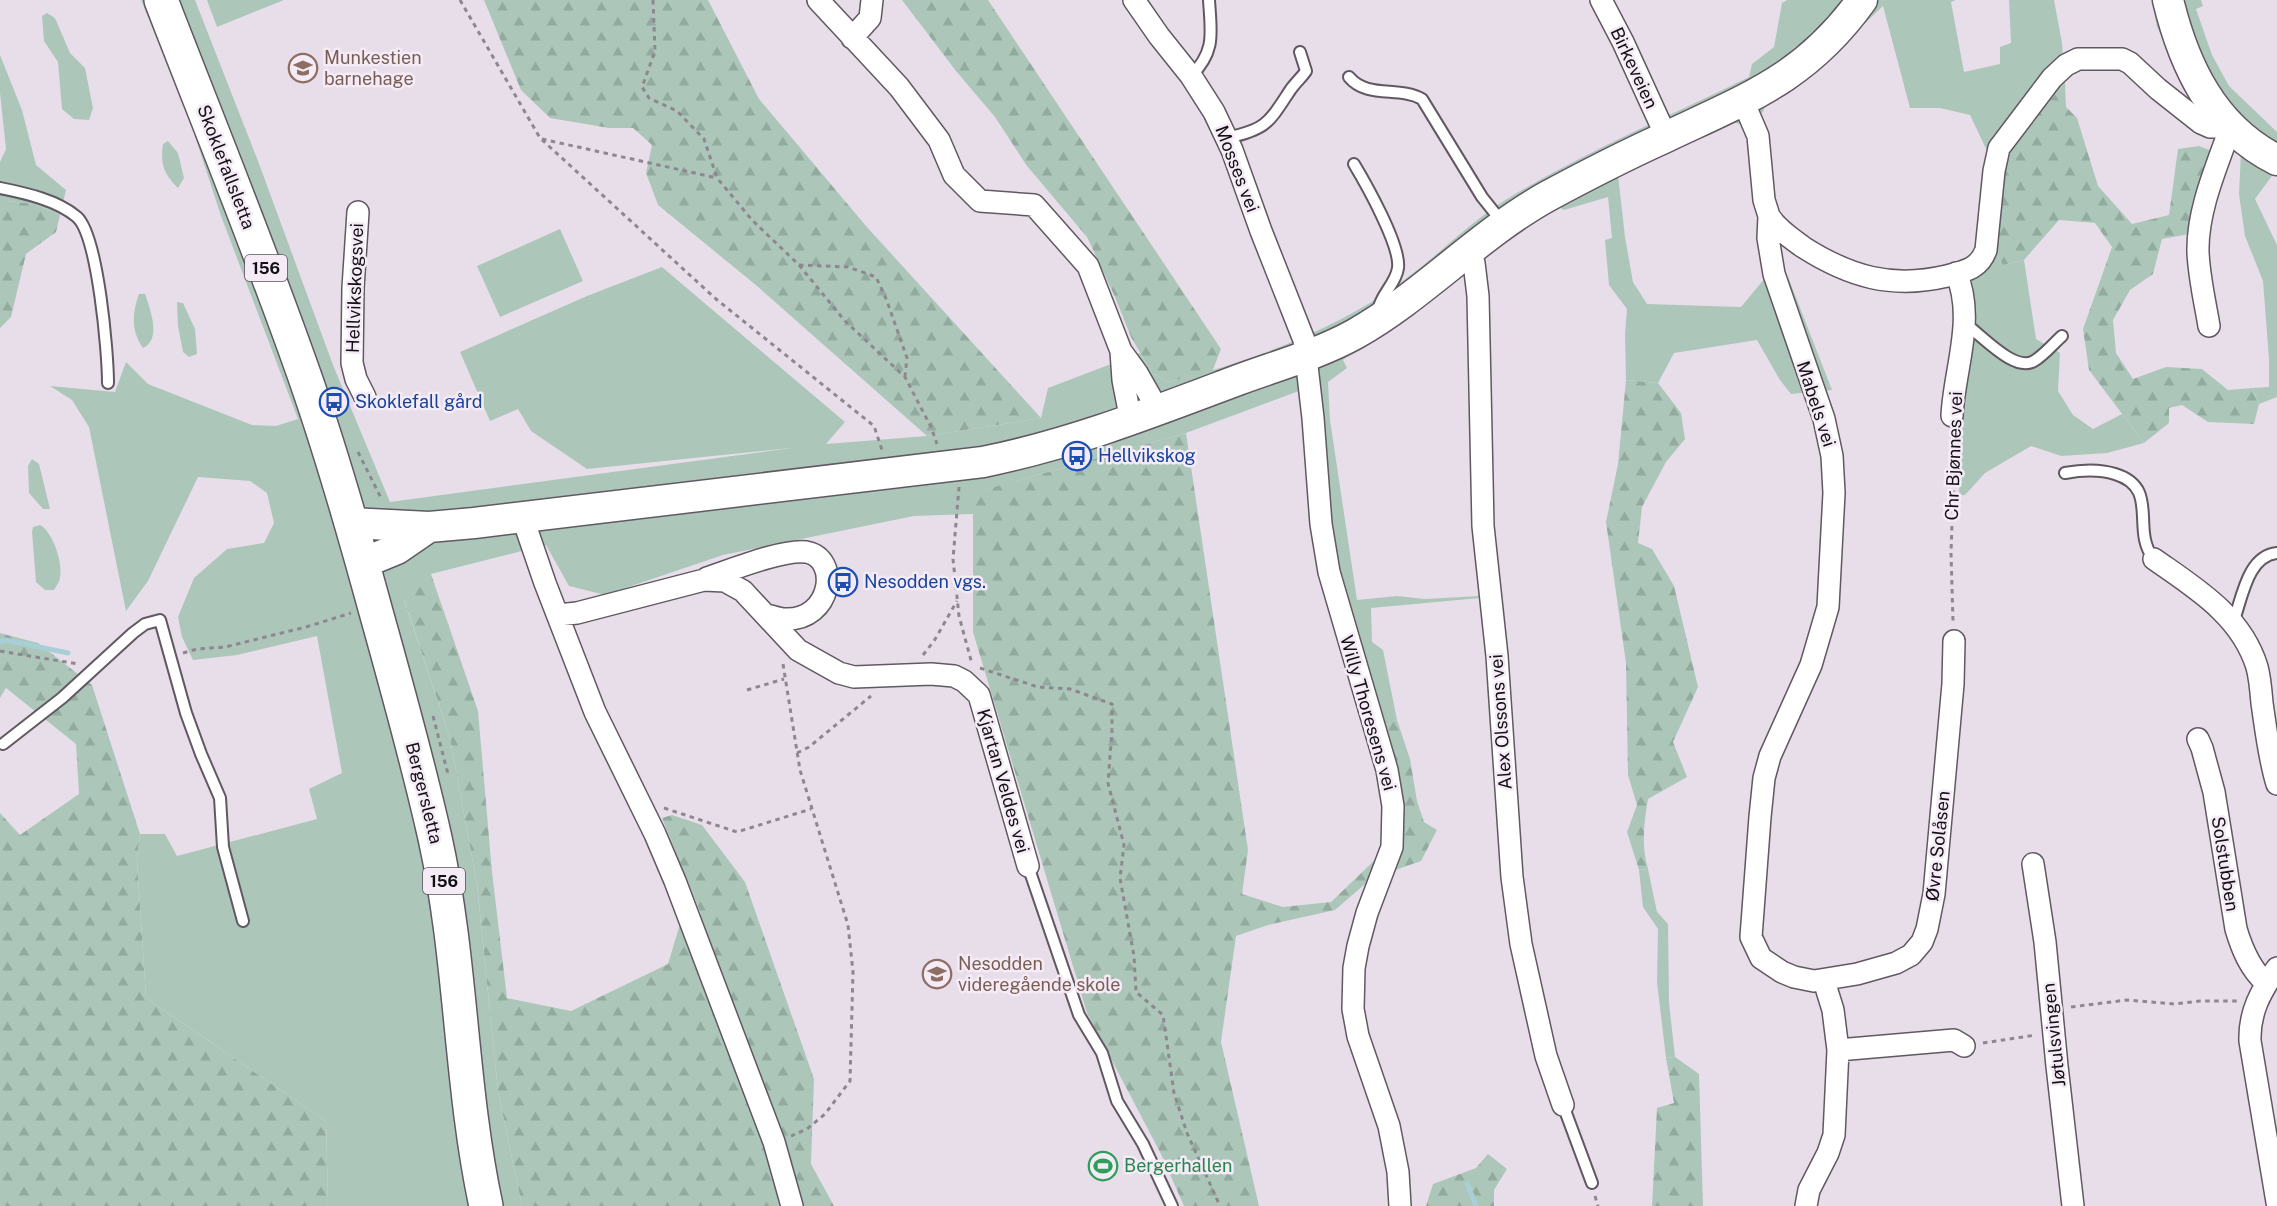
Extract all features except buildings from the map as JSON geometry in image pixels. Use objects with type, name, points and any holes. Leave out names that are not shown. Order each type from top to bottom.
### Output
[{"type":"main road","name":"Skoklefallsletta","points":[[161,0],[266,270],[307,384],[357,542]]},
{"type":"main road","points":[[357,542],[429,527],[983,462],[1032,452],[1144,415],[1305,355],[1354,334],[1377,320],[1504,224],[1546,197],[1666,136],[1743,101],[1779,81],[1828,42],[1862,0]]},
{"type":"main road","points":[[2168,0],[2188,65],[2211,103],[2244,139],[2277,160]]},
{"type":"main road","points":[[357,542],[397,549],[429,527]]},
{"type":"main road","name":"Bergersletta","points":[[357,542],[404,715],[442,875],[454,949],[472,1124],[486,1206]]},
{"type":"street","points":[[818,0],[899,87],[939,140],[954,175],[980,201],[1034,205],[1088,266],[1121,351],[1123,380],[1144,415]]},
{"type":"street","points":[[852,39],[870,18],[872,0]]},
{"type":"street","name":"Mosses vei","points":[[1134,0],[1191,76],[1214,112],[1227,138],[1304,340],[1305,355]]},
{"type":"street","name":"Birkeveien","points":[[1601,0],[1666,136]]},
{"type":"street","points":[[1769,216],[1772,222],[1790,238],[1825,261],[1858,275],[1882,281],[1908,282],[1974,268],[1982,260],[1986,250],[1994,171],[1999,148],[2052,78],[2066,65],[2078,59],[2122,59],[2130,63],[2201,123],[2218,128],[2231,126],[2207,195],[2200,231],[2199,260],[2209,326]]},
{"type":"street","name":"Mabels vei","points":[[1743,101],[1758,136],[1764,200],[1769,216],[1768,238],[1774,274],[1824,419],[1832,456],[1834,494],[1828,607],[1810,665],[1776,741]]},
{"type":"street","name":"Hellvikskogsvei","points":[[358,212],[353,288],[352,363],[356,379],[365,397]]},
{"type":"street","name":"Alex Olssons vei","points":[[1467,252],[1473,262],[1478,296],[1484,526],[1497,656],[1512,877],[1521,944],[1546,1056],[1563,1105]]},
{"type":"street","name":"Chr Bjønnes vei","points":[[1952,416],[1963,323],[1963,295],[1956,273]]},
{"type":"street","points":[[1121,351],[1137,373],[1144,415]]},
{"type":"street","name":"Willy Thoresens vei","points":[[1305,355],[1313,418],[1320,524],[1329,572],[1387,771],[1393,806],[1392,847],[1367,913],[1358,946],[1354,968],[1353,1009],[1358,1036],[1389,1126],[1398,1172],[1400,1206]]},
{"type":"street","points":[[522,516],[595,712],[656,834],[675,881],[774,1142],[792,1206]]},
{"type":"street","points":[[704,580],[785,554],[806,552],[818,558],[826,574],[827,584],[822,601],[816,608],[801,616],[785,619],[767,615]]},
{"type":"street","points":[[2154,559],[2198,589],[2233,623],[2248,646],[2257,668],[2277,784]]},
{"type":"street","name":"Kjartan Veldes vei","points":[[558,615],[577,613],[704,580],[725,581],[743,591],[798,650],[839,673],[854,677],[931,674],[954,676],[964,681],[979,695],[1028,866]]},
{"type":"street","name":"Øvre Solåsen","points":[[1776,741],[1764,778],[1751,920],[1752,942],[1761,958],[1782,972],[1806,981],[1824,981],[1896,963],[1917,948],[1927,929],[1934,900],[1953,684],[1954,641]]},
{"type":"street","name":"Solstubben","points":[[2198,739],[2214,792],[2241,948],[2259,977],[2267,984]]},
{"type":"street","name":"Jøtulsvingen","points":[[2033,864],[2045,942],[2073,1206]]},
{"type":"street","points":[[1806,1206],[1809,1190],[1828,1153],[1834,1135],[1838,1050],[1836,1021],[1824,981]]},
{"type":"street","points":[[2267,984],[2250,1028],[2250,1041],[2277,1202]]},
{"type":"street","points":[[1838,1050],[1954,1040],[1964,1046]]},
{"type":"lane","points":[[1191,76],[1208,56],[1212,42],[1209,0]]},
{"type":"lane","points":[[1227,138],[1259,128],[1273,117],[1306,71],[1300,51]]},
{"type":"lane","points":[[1349,77],[1358,87],[1422,99],[1482,197],[1504,224]]},
{"type":"lane","points":[[1354,164],[1385,223],[1398,260],[1396,274],[1379,304],[1377,320]]},
{"type":"lane","points":[[0,188],[61,207],[77,217],[84,225],[93,258],[105,332],[108,383]]},
{"type":"lane","points":[[1963,323],[2008,358],[2022,364],[2033,361],[2062,336]]},
{"type":"lane","points":[[2065,473],[2097,471],[2111,473],[2133,482],[2140,492],[2147,550],[2154,559]]},
{"type":"lane","points":[[2233,623],[2246,585],[2258,560],[2265,555],[2277,553]]},
{"type":"lane","points":[[3,744],[89,675],[139,628],[152,621],[160,620],[186,713],[220,798],[224,847],[243,921]]},
{"type":"lane","points":[[1028,866],[1079,1015],[1102,1053],[1116,1101],[1143,1144],[1172,1206]]},
{"type":"lane","name":"Alex Olssons vei","points":[[1563,1105],[1592,1183]]},
{"type":"path","points":[[460,0],[540,138],[716,298],[873,426],[882,452],[894,473]]},
{"type":"path","points":[[653,0],[655,51],[642,87],[649,98],[676,111],[704,139],[717,178],[752,220],[799,265],[845,321],[905,377],[931,427],[939,449]]},
{"type":"path","points":[[540,138],[717,178]]},
{"type":"path","points":[[799,265],[848,267],[876,277],[907,358],[905,377]]},
{"type":"path","name":"Chr Bjønnes vei","points":[[1952,416],[1951,553],[1954,641]]},
{"type":"path","points":[[960,485],[953,559],[959,616],[972,666],[1038,687],[1070,689],[1112,705],[1108,783],[1124,845],[1120,878],[1134,956],[1136,992],[1163,1015],[1174,1093],[1187,1133],[1220,1206]]},
{"type":"path","points":[[170,659],[190,651],[225,647],[306,627],[353,612]]},
{"type":"path","points":[[774,1142],[807,1129],[825,1114],[847,1087],[852,1071],[853,972],[848,925],[800,770],[784,679],[782,657],[784,645],[788,639]]},
{"type":"path","points":[[0,651],[77,664],[89,675]]},
{"type":"path","points":[[747,690],[784,679]]},
{"type":"path","points":[[637,799],[737,832],[812,809]]},
{"type":"path","points":[[2052,1010],[2127,1000],[2175,1004],[2200,1001],[2267,984]]},
{"type":"path","points":[[1964,1046],[2054,1032]]},
{"type":"green space","points":[[141,0],[195,0],[258,161],[333,365],[390,502],[791,448],[587,469],[531,431],[518,409],[490,421],[460,352],[587,296],[662,267],[845,422],[826,444],[927,436],[1041,418],[1048,388],[1140,353],[1152,373],[1168,382],[1258,355],[1347,316],[1400,283],[1507,199],[1596,150],[1749,77],[1752,64],[1774,47],[1782,3],[1787,0],[1956,0],[1951,2],[1964,72],[2000,64],[2000,47],[2011,43],[2009,0],[2054,0],[2062,43],[2065,83],[2014,143],[1998,174],[1970,115],[1940,108],[1910,108],[1883,6],[1835,52],[1767,101],[1763,112],[1744,125],[1731,122],[1618,175],[1633,282],[1647,304],[1741,307],[1765,278],[1788,277],[1832,390],[1791,394],[1780,380],[1757,340],[1674,353],[1658,383],[1626,380],[1627,309],[1609,285],[1605,240],[1612,238],[1608,197],[1564,210],[1555,205],[1512,233],[1490,254],[1343,360],[1347,368],[1328,382],[1330,420],[1357,600],[1397,596],[1425,599],[1479,596],[1480,598],[1371,608],[1372,642],[1383,650],[1397,720],[1380,728],[1333,565],[1315,385],[1186,433],[974,493],[973,514],[914,516],[723,555],[605,595],[569,586],[546,545],[431,574],[404,600],[450,738],[477,884],[498,1091],[522,1206],[328,1206],[326,1121],[146,998],[137,859],[140,834],[165,834],[177,856],[317,819],[309,789],[342,773],[317,636],[237,655],[193,660],[182,637],[178,617],[194,578],[227,549],[264,543],[274,523],[267,493],[250,481],[198,477],[148,581],[126,611],[89,427],[72,400],[50,386],[115,392],[126,362],[148,384],[252,425],[276,426],[298,419],[221,216],[192,127]]},
{"type":"green space","points":[[207,0],[284,0],[217,27]]},
{"type":"green space","points":[[484,0],[708,0],[759,99],[866,226],[1041,418],[927,436],[757,286],[658,205],[646,173],[652,145],[633,128],[609,128],[550,118],[521,90]]},
{"type":"green space","points":[[902,0],[988,0],[1221,349],[1212,372],[1168,382],[1152,373],[1131,337],[1087,237],[1027,166],[995,117],[956,71]]},
{"type":"green space","points":[[2152,0],[2201,0],[2203,6],[2196,9],[2212,55],[2229,86],[2277,132],[2277,175],[2274,173],[2255,199],[2277,245],[2277,397],[2259,404],[2253,388],[2269,387],[2269,359],[2263,281],[2245,236],[2239,194],[2241,152],[2201,112],[2157,27]]},
{"type":"green space","points":[[47,13],[55,18],[70,53],[85,68],[93,108],[89,120],[74,119],[62,109],[58,62],[44,41],[42,16]]},
{"type":"green space","points":[[0,55],[22,110],[36,165],[66,190],[60,215],[35,204],[6,201],[0,188],[0,162],[6,149],[0,93]]},
{"type":"green space","points":[[2065,83],[2066,107],[2077,118],[2098,186],[2132,224],[2169,215],[2178,149],[2199,146],[2212,151],[2189,234],[2162,239],[2153,274],[2130,290],[2113,320],[2116,353],[2133,379],[2166,367],[2202,369],[2228,390],[2253,388],[2259,404],[2254,424],[2208,422],[2182,405],[2169,408],[2169,423],[2144,443],[2089,370],[2083,329],[2112,247],[2095,223],[2059,220],[2024,260],[2003,265],[1993,250],[1998,174],[2014,143]]},
{"type":"green space","points":[[168,141],[178,153],[184,178],[178,188],[166,173],[163,163],[163,144]]},
{"type":"green space","points":[[0,188],[6,201],[35,204],[60,215],[56,232],[26,254],[11,317],[0,328]]},
{"type":"green space","points":[[560,229],[583,281],[500,317],[477,266]]},
{"type":"green space","points":[[1993,250],[2003,265],[2024,260],[2036,339],[2060,353],[2058,391],[2073,415],[2093,429],[2122,414],[2144,443],[2107,453],[2061,456],[2031,446],[1985,473],[1965,495],[1959,495],[1961,412],[1969,340],[1972,279]]},
{"type":"green space","points":[[139,294],[145,294],[153,323],[152,338],[143,348],[136,335],[134,322]]},
{"type":"green space","points":[[177,302],[183,303],[195,329],[197,354],[189,357],[183,352],[178,326]]},
{"type":"green space","points":[[1626,380],[1658,383],[1681,413],[1685,439],[1666,462],[1642,507],[1638,543],[1652,549],[1674,586],[1698,687],[1673,742],[1687,777],[1648,799],[1644,843],[1648,869],[1639,870],[1627,832],[1637,805],[1628,775],[1626,663],[1606,522],[1618,464]]},
{"type":"green space","points":[[1186,433],[1248,850],[1242,894],[1283,907],[1331,902],[1378,857],[1398,797],[1380,728],[1397,720],[1410,759],[1417,801],[1424,822],[1437,830],[1421,861],[1372,878],[1335,910],[1268,925],[1236,936],[1221,1042],[1259,1206],[1184,1206],[1161,1154],[1087,1013],[973,632],[973,493]]},
{"type":"green space","points":[[32,459],[39,464],[50,509],[43,509],[29,493],[28,466]]},
{"type":"green space","points":[[40,525],[49,534],[58,556],[61,571],[59,582],[54,590],[45,590],[36,582],[32,532],[33,527]]},
{"type":"green space","points":[[431,574],[478,711],[492,872],[507,998],[571,1011],[668,964],[680,924],[701,914],[662,818],[672,815],[702,825],[745,882],[814,1079],[811,1164],[834,1206],[522,1206],[498,1091],[477,884],[450,738],[404,599]]},
{"type":"green space","points":[[0,633],[38,643],[92,685],[140,834],[137,859],[146,998],[326,1121],[328,1206],[0,1206],[0,813],[20,835],[79,794],[76,744],[6,688],[0,698]]},
{"type":"green space","points":[[1648,869],[1657,912],[1668,924],[1669,1002],[1675,1057],[1666,1058],[1657,982],[1658,929],[1643,907],[1639,870]]},
{"type":"green space","points":[[1675,1057],[1699,1074],[1703,1206],[1652,1206],[1657,1108],[1674,1103],[1666,1058]]},
{"type":"green space","points":[[1488,1154],[1507,1169],[1494,1190],[1494,1206],[1426,1206],[1433,1184],[1476,1168]]},
{"type":"waterway","points":[[0,642],[5,640],[68,653]]},
{"type":"waterway","points":[[1467,1183],[1476,1206]]},
{"type":"place","name":"Munkestien barnehage","points":[[303,68]]},
{"type":"place","name":"Skoklefall gård","points":[[334,402]]},
{"type":"place","name":"Hellvikskog","points":[[1077,456]]},
{"type":"place","name":"Nesodden vgs.","points":[[843,582]]},
{"type":"place","name":"Nesodden videregående skole","points":[[937,974]]},
{"type":"place","name":"Bergerhallen","points":[[1103,1166]]}]
